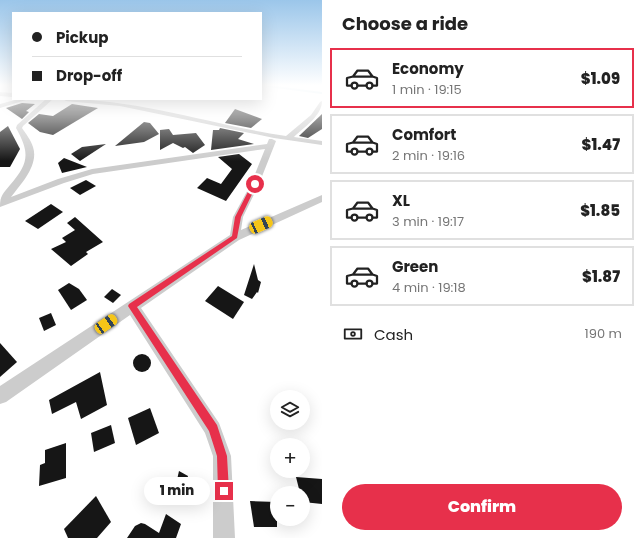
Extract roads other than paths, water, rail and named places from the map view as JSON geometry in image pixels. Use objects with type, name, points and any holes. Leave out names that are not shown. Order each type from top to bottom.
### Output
[{"type":"street","points":[[0,204],[22,176],[30,153],[29,147],[19,128],[20,125],[36,111]]},
{"type":"street","points":[[154,111],[274,136],[322,143]]},
{"type":"street","points":[[288,138],[313,116],[316,111]]},
{"type":"street","points":[[234,237],[238,217],[255,184],[274,136]]},
{"type":"street","points":[[0,204],[49,185],[92,172],[269,146]]},
{"type":"street","points":[[0,396],[234,237],[322,198]]},
{"type":"street","points":[[132,306],[213,429],[222,456],[224,538]]}]
